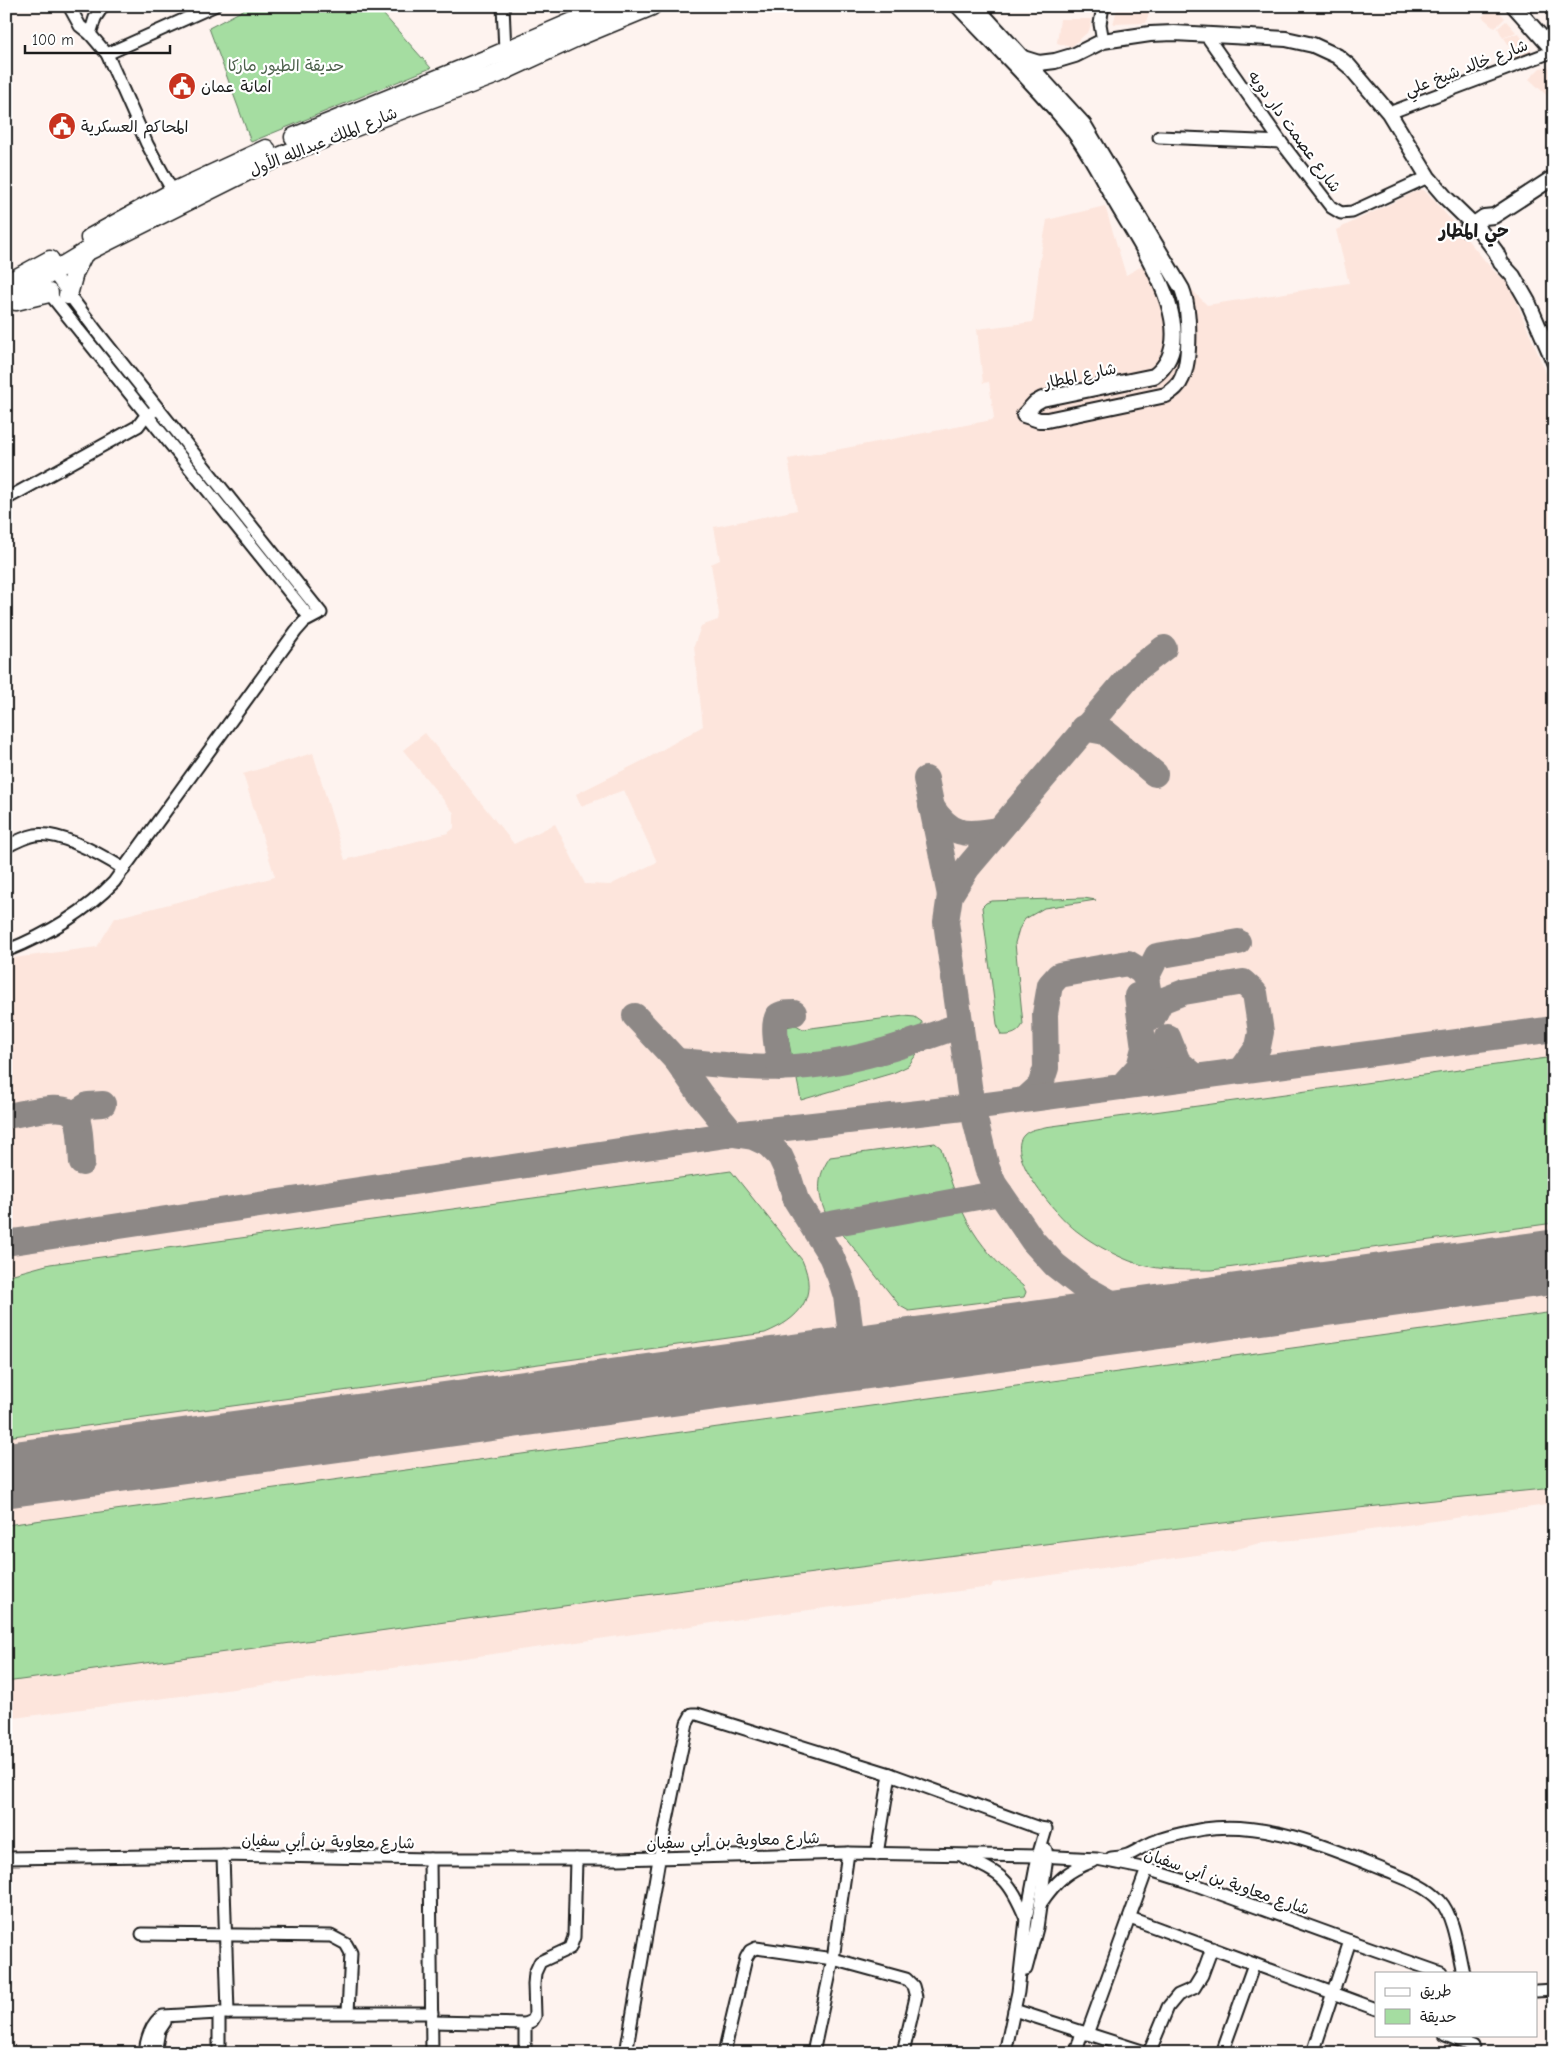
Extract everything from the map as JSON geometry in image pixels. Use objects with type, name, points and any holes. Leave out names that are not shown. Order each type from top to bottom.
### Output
[{"type":"main road","name":"شارع الملك عبدالله الأول","points":[[6,302],[173,192],[270,148],[610,6]]},
{"type":"main road","name":"شارع الملك عبدالله الأول","points":[[6,284],[43,276],[84,253],[149,222],[228,180],[281,156],[497,74],[577,37],[652,6]]},
{"type":"main road","points":[[68,295],[74,273],[84,253]]},
{"type":"street","points":[[69,6],[80,26],[90,34],[107,54],[147,144],[173,192]]},
{"type":"street","points":[[90,34],[103,6]]},
{"type":"street","points":[[107,54],[214,6]]},
{"type":"street","points":[[503,6],[506,51]]},
{"type":"street","name":"شارع المطار","points":[[958,6],[1073,130],[1150,248],[1182,289],[1187,306],[1188,326],[1183,376],[1173,390],[1166,395],[1047,420],[1039,420],[1024,415],[1035,403],[1042,400],[1154,376],[1168,362],[1173,328],[1169,302],[1160,281],[1150,248],[1084,125],[975,6]]},
{"type":"street","points":[[1103,6],[1100,24],[1103,41]]},
{"type":"street","points":[[1514,6],[1554,51]]},
{"type":"street","points":[[1020,57],[1039,62],[1055,61],[1074,55],[1103,41],[1156,34],[1286,39],[1301,42],[1337,56],[1349,66],[1389,113],[1428,177],[1474,231],[1496,252],[1501,263],[1513,276],[1528,302],[1554,362]]},
{"type":"street","name":"شارع عصمت دار دويه","points":[[1206,35],[1281,142],[1327,202],[1341,213],[1352,212],[1428,177]]},
{"type":"street","name":"شارع خالد شيخ علي","points":[[1389,113],[1554,51]]},
{"type":"street","points":[[1160,137],[1281,142]]},
{"type":"street","points":[[1474,231],[1554,177]]},
{"type":"street","points":[[43,276],[68,295],[162,412],[315,616]]},
{"type":"street","points":[[43,276],[88,341],[315,616]]},
{"type":"street","points":[[1160,281],[1168,285],[1176,297],[1180,296],[1182,289]]},
{"type":"street","points":[[1173,328],[1188,326]]},
{"type":"street","points":[[88,341],[98,333]]},
{"type":"street","points":[[6,499],[162,412]]},
{"type":"street","points":[[6,951],[32,940],[79,913],[103,893],[124,869],[296,631],[315,616]]},
{"type":"street","points":[[6,847],[34,835],[51,835],[92,852],[124,869]]},
{"type":"street","points":[[626,2053],[659,1859],[687,1723],[692,1714],[706,1716],[890,1774],[1046,1829],[1042,1856],[1041,1903],[1027,1966],[1018,1992]]},
{"type":"street","points":[[877,1854],[890,1774]]},
{"type":"street","points":[[1041,1903],[1058,1880],[1068,1872],[1097,1859],[1124,1857],[1164,1838],[1205,1829],[1234,1827],[1293,1837],[1344,1854],[1411,1881],[1440,1900],[1447,1911],[1463,1972]]},
{"type":"street","points":[[813,2053],[833,1959],[848,1854]]},
{"type":"street","name":"شارع معاوية بن أبي سفيان","points":[[6,1858],[223,1855],[430,1859],[659,1859],[877,1854],[1042,1856],[1097,1859],[1147,1869],[1214,1891],[1438,1972]]},
{"type":"street","points":[[219,2053],[223,2013],[226,1935],[223,1855]]},
{"type":"street","points":[[960,1855],[1002,1877],[1017,1899],[1026,1919]]},
{"type":"street","points":[[1005,2053],[1018,1992],[1026,1919],[1042,1856]]},
{"type":"street","points":[[430,1859],[432,2053]]},
{"type":"street","points":[[145,2053],[148,2037],[155,2022],[163,2016],[223,2013],[348,2012],[525,2024],[532,2021],[535,2016],[535,1973],[540,1962],[570,1948],[574,1937],[576,1859]]},
{"type":"street","points":[[1076,2053],[1130,1918],[1147,1869]]},
{"type":"street","points":[[1130,1918],[1375,2009]]},
{"type":"street","points":[[142,1934],[331,1936],[340,1939],[346,1944],[351,1953],[348,2012]]},
{"type":"street","points":[[1313,2053],[1350,1941]]},
{"type":"street","points":[[724,2053],[746,1958],[750,1951],[756,1948],[833,1959],[911,1982],[916,1992],[916,1997],[903,2053]]},
{"type":"street","points":[[1014,2010],[1149,2053],[1168,2007],[1178,1995],[1194,1988],[1202,1975],[1212,1948]]},
{"type":"street","points":[[1222,2053],[1254,1964]]},
{"type":"street","points":[[1538,1991],[1554,1990]]},
{"type":"street","points":[[155,2053],[159,2031],[162,2025],[172,2016]]},
{"type":"street","points":[[525,2024],[525,2053]]},
{"type":"street","points":[[1447,2036],[1473,2045]]},
{"type":"shaded area","points":[[1118,6],[1151,6],[1146,23],[1113,24]]},
{"type":"shaded area","points":[[1493,6],[1505,18],[1495,28],[1482,17]]},
{"type":"shaded area","points":[[1060,19],[1092,19],[1089,31],[1071,47],[1057,43]]},
{"type":"shaded area","points":[[1506,21],[1516,32],[1503,38],[1498,28]]},
{"type":"shaded area","points":[[1518,33],[1531,52],[1529,58],[1510,65],[1507,50],[1511,48],[1504,38]]},
{"type":"shaded area","points":[[1547,67],[1554,70],[1554,102],[1529,79],[1540,68]]},
{"type":"shaded area","points":[[1421,189],[1434,200],[1492,269],[1509,284],[1554,392],[1554,1504],[1307,1539],[1264,1542],[1233,1550],[993,1583],[991,1587],[755,1617],[407,1666],[6,1719],[6,959],[97,947],[115,918],[275,877],[243,774],[313,753],[345,860],[448,833],[454,828],[454,813],[403,750],[425,733],[514,844],[555,824],[585,884],[610,885],[657,862],[624,790],[581,806],[576,794],[648,758],[703,726],[694,646],[701,626],[718,620],[719,614],[711,564],[720,560],[714,527],[797,510],[788,459],[992,420],[994,418],[989,382],[983,383],[977,329],[1033,322],[1040,259],[1047,220],[1105,206],[1126,275],[1167,252],[1191,289],[1207,305],[1349,283],[1336,230]]},
{"type":"green space","name":"حديقة الطيور ماركا","points":[[251,6],[376,6],[431,68],[251,142],[209,28]]},
{"type":"green space","points":[[1084,898],[1096,900],[1044,908],[1025,919],[1019,929],[1015,943],[1023,1024],[1014,1033],[1001,1035],[997,1024],[982,907],[991,901]]},
{"type":"green space","points":[[904,1016],[915,1017],[922,1022],[921,1038],[897,1052],[861,1062],[823,1068],[794,1069],[786,1027],[796,1025],[803,1029]]},
{"type":"green space","points":[[919,1051],[908,1066],[893,1073],[801,1100],[797,1080],[808,1076],[887,1061]]},
{"type":"green space","points":[[1554,1057],[1554,1223],[1212,1270],[1157,1268],[1135,1263],[1119,1256],[1095,1244],[1078,1232],[1048,1202],[1027,1172],[1021,1157],[1020,1145],[1024,1135],[1031,1130],[1045,1127]]},
{"type":"green space","points":[[935,1143],[941,1148],[958,1202],[973,1231],[996,1261],[1023,1286],[1026,1292],[1024,1297],[909,1311],[900,1306],[825,1212],[820,1184],[823,1171],[830,1157]]},
{"type":"green space","points":[[731,1171],[802,1260],[807,1273],[807,1296],[803,1306],[788,1321],[765,1333],[6,1437],[6,1276],[50,1264]]},
{"type":"green space","points":[[1554,1312],[1554,1488],[1360,1508],[972,1553],[586,1603],[6,1682],[6,1525]]},
{"type":"taxiway","points":[[1140,1319],[1083,1287],[1055,1265],[1033,1241],[994,1184],[987,1168],[972,1107],[946,922],[950,895],[968,867],[1134,671],[1164,648]]},
{"type":"taxiway","points":[[1083,728],[1105,732],[1155,774]]},
{"type":"taxiway","points":[[926,779],[950,895]]},
{"type":"taxiway","points":[[931,806],[945,824],[960,832],[976,833],[998,830]]},
{"type":"taxiway","points":[[1146,978],[1157,956],[1238,942]]},
{"type":"taxiway","points":[[1029,1096],[1040,1086],[1046,1068],[1045,1014],[1050,985],[1059,975],[1128,963],[1141,971],[1146,978],[1153,1017],[1161,1001],[1184,992],[1243,982],[1255,993],[1261,1032],[1258,1047],[1241,1071]]},
{"type":"taxiway","points":[[1121,1087],[1139,1067],[1144,1048],[1137,996]]},
{"type":"taxiway","points":[[780,1068],[775,1033],[776,1020],[781,1014],[794,1013]]},
{"type":"taxiway","points":[[635,1016],[677,1061],[701,1095],[733,1134],[753,1137],[768,1144],[780,1156],[796,1200],[831,1256],[840,1277],[846,1296],[854,1358]]},
{"type":"taxiway","points":[[677,1061],[775,1068],[827,1064],[866,1056],[961,1025]]},
{"type":"taxiway","points":[[6,1243],[733,1134],[972,1107],[1554,1029]]},
{"type":"taxiway","points":[[1145,1084],[1164,1061],[1168,1037],[1178,1062],[1196,1077]]},
{"type":"taxiway","points":[[77,1119],[80,1110],[88,1105],[103,1104]]},
{"type":"taxiway","points":[[6,1116],[44,1109],[63,1109],[71,1112],[76,1117],[79,1126],[82,1163]]},
{"type":"taxiway","points":[[814,1227],[1000,1193]]},
{"type":"runway","points":[[6,1475],[1554,1262]]},
{"type":"place","name":"امانة عمان","points":[[182,86]]},
{"type":"place","name":"المحاكم العسكرية","points":[[62,126]]},
{"type":"district","name":"حي المطار","points":[[1474,231]]}]
